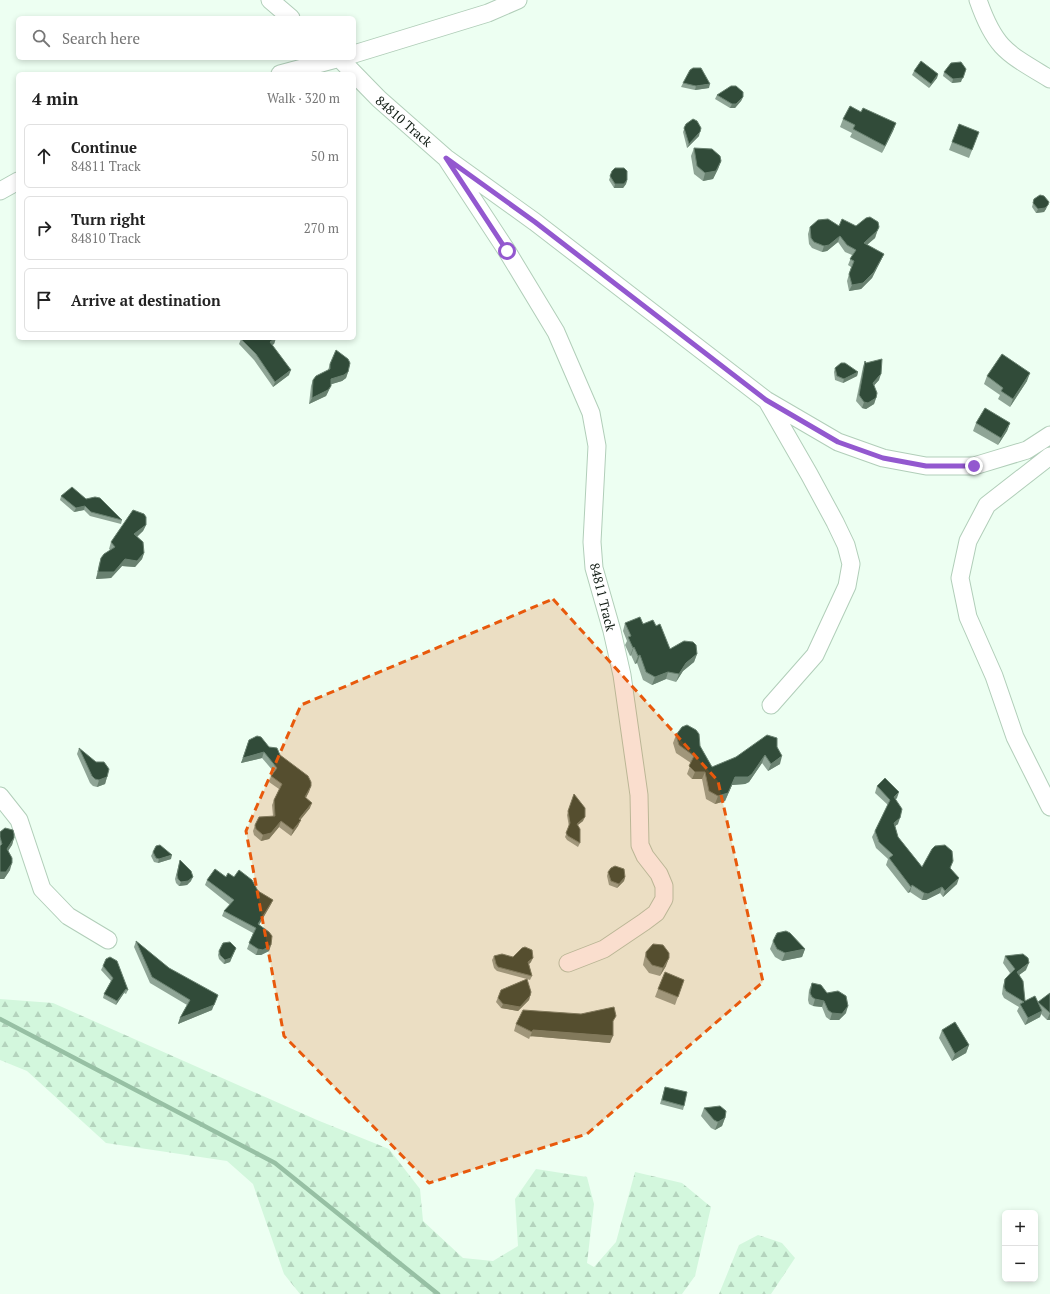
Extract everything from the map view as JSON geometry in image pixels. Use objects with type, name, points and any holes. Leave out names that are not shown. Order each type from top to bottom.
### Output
[{"type":"street","points":[[270,0],[288,16]]},
{"type":"street","points":[[356,53],[488,13],[518,0]]},
{"type":"street","points":[[978,0],[986,22],[996,41],[1012,56],[1050,78]]},
{"type":"street","points":[[287,72],[332,60]]},
{"type":"street","name":"84810 Track","points":[[341,60],[353,72]]},
{"type":"street","name":"84810 Track","points":[[356,75],[379,99],[446,158],[535,222],[766,400],[838,442],[883,458],[926,466],[974,466],[1027,450],[1050,435]]},
{"type":"street","name":"84811 Track","points":[[446,158],[507,251],[556,332],[591,413],[597,446],[592,542],[594,568],[612,631],[622,675],[637,782],[640,845],[645,856],[659,874],[664,886],[664,899],[656,912],[644,922],[604,949],[568,963]]},
{"type":"street","points":[[0,191],[16,182]]},
{"type":"street","points":[[766,400],[810,474],[835,522],[846,545],[851,564],[847,586],[815,655],[771,705]]},
{"type":"street","points":[[1050,456],[987,505],[968,541],[960,578],[968,617],[994,676],[1015,737],[1050,807]]},
{"type":"street","points":[[0,796],[19,820],[42,888],[68,916],[108,940]]},
{"type":"highlighted area","points":[[553,599],[718,781],[763,982],[587,1134],[429,1183],[284,1036],[246,831],[301,705]]},
{"type":"green space","points":[[0,999],[53,1003],[317,1120],[389,1149],[420,1189],[423,1221],[463,1258],[493,1261],[518,1246],[515,1199],[536,1169],[587,1177],[594,1204],[587,1263],[594,1267],[616,1242],[635,1172],[682,1183],[711,1207],[695,1276],[682,1294],[300,1294],[284,1274],[253,1184],[227,1161],[106,1143],[27,1071],[0,1060]]},
{"type":"green space","points":[[758,1235],[782,1243],[795,1258],[771,1294],[719,1294],[739,1245]]},
{"type":"building","points":[[921,61],[938,74],[931,84],[914,71]]},
{"type":"building","points":[[961,62],[966,69],[963,78],[953,79],[944,72],[951,63]]},
{"type":"building","points":[[693,68],[701,68],[710,84],[696,86],[683,83],[690,70]]},
{"type":"building","points":[[731,86],[736,86],[743,92],[743,97],[736,104],[732,104],[717,95]]},
{"type":"building","points":[[850,106],[861,112],[863,108],[896,123],[885,146],[853,129],[855,125],[843,119]]},
{"type":"building","points":[[693,119],[697,121],[701,128],[700,132],[689,144],[684,128],[686,124]]},
{"type":"building","points":[[959,124],[979,132],[972,150],[952,142]]},
{"type":"building","points":[[694,148],[712,149],[720,156],[721,161],[716,171],[705,173],[697,166]]},
{"type":"building","points":[[615,168],[624,168],[627,171],[627,180],[624,184],[615,184],[610,176]]},
{"type":"building","points":[[1040,195],[1044,196],[1049,202],[1045,208],[1038,209],[1033,203],[1034,199]]},
{"type":"building","points":[[870,217],[878,222],[879,227],[877,231],[864,243],[884,254],[874,272],[863,283],[852,285],[849,274],[854,261],[850,259],[856,250],[847,245],[840,236],[829,245],[824,246],[814,242],[811,238],[810,227],[818,220],[828,219],[839,226],[842,219],[856,226],[866,218]]},
{"type":"building","points":[[242,340],[273,340],[270,342],[291,370],[275,382],[256,354]]},
{"type":"building","points":[[336,350],[348,359],[350,363],[348,372],[344,375],[331,379],[331,386],[328,390],[312,398],[313,380],[316,376],[330,369],[330,364]]},
{"type":"building","points":[[1002,354],[1030,373],[1013,399],[1001,391],[1003,388],[987,376]]},
{"type":"building","points":[[882,359],[881,374],[873,383],[877,393],[876,398],[868,403],[864,402],[859,395],[865,361],[866,363]]},
{"type":"building","points":[[841,363],[845,363],[858,372],[844,379],[837,376],[835,368]]},
{"type":"building","points":[[985,408],[1010,423],[1001,438],[976,423]]},
{"type":"building","points":[[72,487],[86,499],[95,497],[100,498],[122,520],[91,512],[85,506],[76,508],[61,496]]},
{"type":"building","points":[[133,510],[144,514],[146,517],[146,525],[134,534],[143,542],[144,553],[137,561],[125,559],[114,572],[98,572],[101,558],[104,554],[115,547],[111,542]]},
{"type":"building","points":[[640,617],[643,624],[653,620],[656,626],[660,624],[670,649],[684,641],[693,642],[696,645],[697,654],[686,663],[679,674],[668,672],[655,677],[646,672],[640,655],[638,656],[628,637],[631,636],[625,623]]},
{"type":"building","points":[[687,725],[696,730],[699,734],[700,746],[712,767],[736,757],[767,735],[777,738],[777,747],[782,756],[771,764],[765,755],[752,774],[748,777],[735,777],[728,793],[718,796],[709,791],[705,772],[695,772],[689,766],[694,756],[679,745],[676,735],[682,727]]},
{"type":"building","points":[[257,736],[261,737],[269,747],[277,748],[280,755],[308,776],[311,782],[311,786],[305,797],[312,803],[299,819],[301,820],[293,830],[281,821],[271,833],[263,835],[256,829],[255,825],[259,817],[275,816],[274,800],[282,784],[271,776],[277,768],[264,752],[243,758],[249,740]]},
{"type":"building","points":[[79,748],[96,762],[104,762],[109,769],[107,777],[99,780],[92,776]]},
{"type":"building","points":[[885,778],[899,792],[894,797],[902,809],[900,818],[894,823],[898,837],[922,867],[935,846],[945,845],[952,851],[953,861],[950,868],[959,878],[945,891],[942,887],[928,894],[912,885],[911,887],[889,858],[893,855],[879,842],[875,831],[890,800],[877,786]]},
{"type":"building","points":[[574,794],[585,808],[585,817],[577,824],[580,829],[580,843],[568,836],[566,833],[570,823],[568,811]]},
{"type":"building","points":[[5,828],[13,830],[14,834],[14,838],[7,849],[12,858],[12,863],[6,872],[0,872],[0,846],[2,844],[0,832]]},
{"type":"building","points":[[160,845],[172,855],[159,859],[156,858],[153,852],[156,846]]},
{"type":"building","points":[[180,860],[191,871],[193,877],[188,881],[181,882],[178,879],[177,875]]},
{"type":"building","points":[[615,866],[624,869],[625,877],[619,884],[611,881],[608,872]]},
{"type":"building","points":[[215,869],[226,877],[228,873],[234,877],[239,870],[252,880],[258,891],[273,900],[258,924],[272,936],[271,945],[263,950],[258,949],[249,943],[256,928],[224,911],[234,900],[207,880]]},
{"type":"building","points":[[786,931],[790,933],[805,949],[785,953],[777,949],[773,941],[777,933]]},
{"type":"building","points":[[136,941],[169,968],[218,995],[214,1005],[180,1018],[190,1000],[152,977]]},
{"type":"building","points":[[230,942],[236,948],[231,958],[225,960],[220,955],[219,951],[223,943]]},
{"type":"building","points":[[653,944],[663,945],[669,953],[669,958],[663,968],[652,965],[646,957],[646,952]]},
{"type":"building","points":[[525,947],[532,950],[533,958],[528,962],[532,976],[498,967],[496,964],[494,956],[502,954],[513,957]]},
{"type":"building","points":[[1023,954],[1028,958],[1029,963],[1017,972],[1023,981],[1025,1001],[1035,996],[1042,1011],[1028,1018],[1020,1004],[1024,1002],[1006,991],[1004,987],[1005,979],[1015,969],[1005,956]]},
{"type":"building","points":[[110,957],[117,961],[128,990],[126,989],[117,1001],[104,994],[113,978],[103,966],[106,959]]},
{"type":"building","points":[[665,972],[684,980],[678,997],[658,989]]},
{"type":"building","points":[[527,979],[531,992],[530,996],[520,1007],[503,1004],[498,998],[501,990]]},
{"type":"building","points":[[812,983],[821,985],[827,993],[838,991],[846,996],[848,1006],[842,1014],[832,1013],[828,1010],[824,1001],[812,997],[810,993]]},
{"type":"building","points":[[1050,993],[1050,1013],[1038,1002]]},
{"type":"building","points":[[614,1007],[616,1016],[613,1021],[613,1036],[533,1030],[532,1032],[516,1024],[523,1010],[581,1014]]},
{"type":"building","points":[[955,1022],[969,1045],[955,1054],[942,1030]]},
{"type":"building","points":[[665,1087],[687,1092],[684,1106],[662,1100]]},
{"type":"building","points":[[720,1106],[726,1111],[725,1118],[718,1122],[714,1120],[704,1108]]},
{"type":"waterway","points":[[0,1019],[275,1163],[438,1294]]},
{"type":"route","points":[[507,251],[470,197],[446,158],[535,222],[686,340],[766,400],[838,442],[883,458],[926,466],[974,466]]}]
